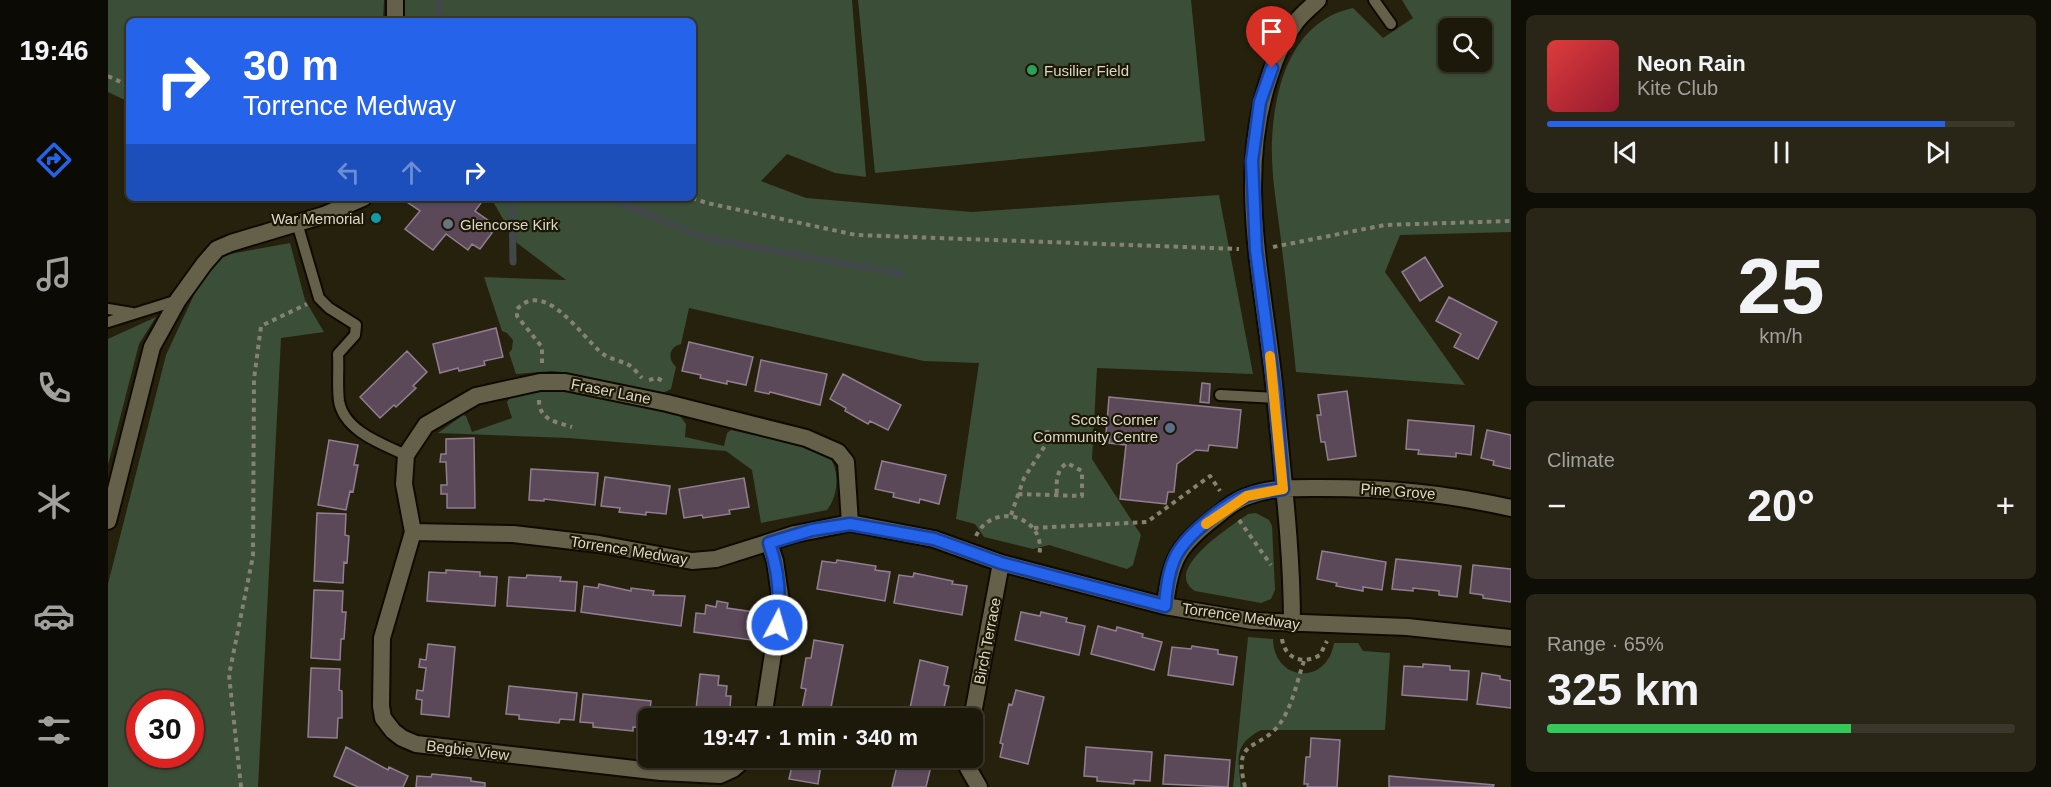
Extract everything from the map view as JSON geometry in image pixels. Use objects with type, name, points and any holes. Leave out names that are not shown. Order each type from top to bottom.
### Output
[{"type":"street","points":[[395,0],[395,18]]},
{"type":"street","points":[[1286,624],[1292,571],[1275,398],[1256,250],[1252,161],[1260,102],[1278,51],[1296,22],[1318,0]]},
{"type":"street","points":[[108,521],[152,347],[178,300],[217,249],[324,215],[356,201]]},
{"type":"street","name":"Fraser Lane","points":[[406,455],[426,425],[476,396],[540,382],[565,382],[667,403],[806,438],[838,452],[846,462],[850,524]]},
{"type":"street","points":[[406,455],[404,484],[413,532]]},
{"type":"street","name":"Pine Grove","points":[[1165,606],[1174,560],[1182,545],[1229,506],[1247,496],[1283,489],[1372,488],[1429,492],[1511,508]]},
{"type":"street","name":"Torrence Medway","points":[[413,532],[513,534],[599,544],[692,561],[716,560],[807,531],[850,524],[934,539],[1001,563],[1165,606],[1253,621],[1331,626],[1407,627],[1511,638]]},
{"type":"street","name":"Begbie View","points":[[413,532],[382,638],[381,706],[383,718],[402,738],[416,744],[661,772],[720,775],[733,768]]},
{"type":"street","points":[[764,708],[780,602],[775,561],[769,543]]},
{"type":"street","name":"Birch Terrace","points":[[974,708],[1001,563]]},
{"type":"street","points":[[968,768],[980,787]]},
{"type":"lane","points":[[1374,0],[1391,24]]},
{"type":"lane","points":[[297,223],[320,298],[329,308],[356,325],[355,335],[338,354],[339,402],[346,417],[367,436],[406,455]]},
{"type":"lane","points":[[108,322],[178,300]]},
{"type":"lane","points":[[108,309],[132,313]]},
{"type":"lane","points":[[1220,395],[1275,398]]},
{"type":"path","points":[[108,76],[126,85]]},
{"type":"path","points":[[696,199],[856,235],[1256,250],[1385,225],[1511,221]]},
{"type":"path","points":[[241,787],[229,675],[253,556],[255,380],[261,326],[320,298]]},
{"type":"path","points":[[572,427],[549,420],[539,407],[542,347],[517,316],[517,309],[522,303],[533,300],[546,303],[559,310],[604,355],[632,366],[646,380],[657,378],[664,381],[668,387],[667,403]]},
{"type":"path","points":[[1011,515],[1024,478],[1048,441],[1047,426]]},
{"type":"path","points":[[1018,494],[1082,496],[1082,471],[1067,463],[1062,466],[1058,476],[1057,495]]},
{"type":"path","points":[[1034,528],[1147,522],[1210,476],[1276,572],[1292,571]]},
{"type":"path","points":[[969,550],[979,529],[987,521],[996,516],[1011,515],[1027,521],[1034,528],[1041,549],[1036,572]]},
{"type":"path","points":[[1286,624],[1283,645],[1295,659],[1304,661],[1320,655],[1326,647],[1331,626]]},
{"type":"path","points":[[1245,787],[1241,758],[1246,749],[1279,725],[1288,711],[1304,661]]},
{"type":"green space","points":[[108,0],[384,0],[383,18],[126,18],[126,101],[108,92]]},
{"type":"green space","points":[[402,0],[852,0],[866,177],[835,173],[787,154],[761,181],[806,198],[972,212],[1219,195],[1253,374],[1097,368],[1092,459],[1141,535],[1133,565],[1127,569],[1049,545],[1033,549],[984,537],[975,524],[956,519],[979,363],[924,361],[689,308],[681,344],[672,350],[670,357],[676,367],[671,389],[661,394],[570,373],[552,371],[516,374],[509,353],[513,340],[502,331],[484,277],[566,280],[517,243],[493,201],[696,201],[696,18],[403,18]]},
{"type":"green space","name":"Fusilier Field","points":[[858,0],[1191,0],[1205,141],[875,173]]},
{"type":"green space","points":[[1402,0],[1511,0],[1511,232],[1400,235],[1385,272],[1465,385],[1296,372],[1272,159],[1272,136],[1280,89],[1287,66],[1298,46],[1312,29],[1330,16],[1353,8],[1383,38],[1413,18]]},
{"type":"green space","points":[[290,243],[305,300],[324,332],[281,338],[258,787],[108,787],[108,584],[166,355],[200,282],[219,256]]},
{"type":"green space","points":[[156,317],[139,344],[108,465],[108,339]]},
{"type":"green space","points":[[535,389],[569,389],[677,412],[686,424],[685,437],[724,446],[727,433],[731,430],[825,451],[836,472],[834,496],[827,510],[761,523],[752,470],[726,451],[568,438],[438,433],[463,415],[466,416],[472,432],[512,418],[507,402],[519,392]]},
{"type":"green space","points":[[1256,513],[1269,520],[1272,526],[1275,590],[1271,599],[1261,603],[1195,591],[1187,582],[1187,572],[1193,560],[1229,528],[1248,514]]},
{"type":"green space","points":[[1248,637],[1273,639],[1276,653],[1282,664],[1301,673],[1312,672],[1322,667],[1334,643],[1358,643],[1363,651],[1390,653],[1385,730],[1261,730],[1246,741],[1239,753],[1241,787],[1233,787]]},
{"type":"building","name":"Glencorse Kirk","points":[[478,201],[481,203],[475,211],[489,221],[484,227],[492,233],[480,249],[472,244],[468,250],[446,234],[433,250],[405,229],[420,211],[407,202]]},
{"type":"building","points":[[1425,257],[1443,286],[1420,301],[1402,272]]},
{"type":"building","points":[[1449,297],[1497,322],[1478,359],[1454,347],[1461,334],[1436,321]]},
{"type":"building","points":[[496,328],[503,357],[484,361],[485,365],[440,373],[433,344]]},
{"type":"building","points":[[689,342],[753,357],[746,385],[727,381],[727,384],[682,371]]},
{"type":"building","points":[[407,351],[427,372],[413,386],[416,388],[380,418],[360,397]]},
{"type":"building","points":[[761,360],[827,374],[820,405],[770,392],[769,394],[755,391]]},
{"type":"building","points":[[843,374],[901,405],[888,430],[870,421],[868,424],[830,399]]},
{"type":"building","points":[[1202,383],[1210,384],[1209,403],[1200,402]]},
{"type":"building","points":[[1347,391],[1356,456],[1328,460],[1325,442],[1321,442],[1317,415],[1321,415],[1318,395]]},
{"type":"building","points":[[1109,397],[1241,410],[1237,448],[1209,445],[1208,451],[1196,450],[1177,464],[1174,492],[1168,492],[1166,504],[1120,499],[1126,445],[1109,443],[1110,435],[1106,434]]},
{"type":"building","points":[[1408,420],[1474,426],[1471,455],[1456,453],[1456,457],[1418,454],[1419,450],[1406,449]]},
{"type":"building","points":[[1487,430],[1511,435],[1511,469],[1493,465],[1494,461],[1481,458]]},
{"type":"building","points":[[474,438],[475,508],[447,508],[447,494],[441,494],[441,485],[447,485],[446,462],[440,462],[441,454],[446,454],[446,439]]},
{"type":"building","points":[[329,440],[358,445],[354,465],[358,465],[353,492],[350,491],[346,510],[318,505]]},
{"type":"building","points":[[882,461],[946,475],[939,504],[920,499],[919,503],[893,497],[894,493],[875,489]]},
{"type":"building","points":[[531,469],[598,473],[595,505],[544,499],[544,501],[529,500]]},
{"type":"building","points":[[605,477],[670,486],[666,514],[646,512],[646,515],[619,512],[620,508],[601,506]]},
{"type":"building","points":[[744,478],[749,507],[729,510],[730,514],[684,518],[679,489]]},
{"type":"building","points":[[317,513],[346,514],[345,535],[349,536],[343,583],[314,581]]},
{"type":"building","points":[[1322,551],[1386,562],[1382,590],[1363,587],[1363,591],[1336,586],[1337,583],[1317,579]]},
{"type":"building","points":[[1396,559],[1461,566],[1457,597],[1439,595],[1439,591],[1413,588],[1413,591],[1392,589]]},
{"type":"building","points":[[837,560],[876,566],[875,570],[890,572],[885,601],[817,589],[822,561],[836,563]]},
{"type":"building","points":[[1473,565],[1511,569],[1511,602],[1483,598],[1483,595],[1470,593]]},
{"type":"building","points":[[446,570],[480,572],[480,576],[497,577],[495,606],[427,601],[429,572],[446,573]]},
{"type":"building","points":[[914,573],[967,586],[962,615],[894,603],[899,575],[913,577]]},
{"type":"building","points":[[527,575],[561,577],[560,581],[577,582],[575,611],[507,606],[509,577],[526,578]]},
{"type":"building","points":[[599,584],[631,591],[631,588],[654,591],[653,595],[685,596],[681,626],[581,612],[584,586],[598,588]]},
{"type":"building","points":[[314,590],[343,591],[342,612],[346,612],[340,660],[311,658]]},
{"type":"building","points":[[717,601],[728,603],[727,608],[754,612],[751,640],[694,632],[696,613],[705,614],[706,605],[716,607]]},
{"type":"building","points":[[1021,612],[1040,616],[1041,612],[1067,618],[1066,622],[1085,626],[1079,655],[1015,640]]},
{"type":"building","points":[[1098,626],[1116,631],[1117,627],[1162,642],[1154,670],[1091,654]]},
{"type":"building","points":[[814,640],[843,645],[831,708],[802,708],[806,689],[801,688],[806,658],[811,658]]},
{"type":"building","points":[[428,644],[455,647],[449,717],[421,714],[422,700],[416,699],[417,690],[423,691],[426,668],[419,667],[420,659],[426,660]]},
{"type":"building","points":[[1192,646],[1218,650],[1218,654],[1237,657],[1233,685],[1168,675],[1172,647],[1191,649]]},
{"type":"building","points":[[920,660],[948,667],[944,685],[949,686],[944,708],[910,708]]},
{"type":"building","points":[[1423,664],[1450,666],[1450,670],[1469,671],[1467,700],[1402,695],[1404,666],[1423,667]]},
{"type":"building","points":[[311,668],[340,669],[339,690],[342,691],[342,718],[338,718],[337,738],[308,737]]},
{"type":"building","points":[[1482,673],[1500,676],[1500,679],[1511,681],[1511,708],[1477,704]]},
{"type":"building","points":[[700,674],[719,676],[718,685],[727,686],[726,696],[731,696],[730,707],[696,708]]},
{"type":"building","points":[[509,686],[577,693],[574,720],[560,719],[559,723],[519,719],[519,715],[506,714]]},
{"type":"building","points":[[1016,690],[1044,697],[1028,764],[1000,757],[1003,744],[1000,743],[1009,704],[1012,705]]},
{"type":"building","points":[[583,694],[651,701],[650,708],[638,708],[638,727],[633,727],[633,731],[593,727],[593,723],[580,722]]},
{"type":"building","points":[[1311,738],[1340,740],[1337,787],[1307,787],[1308,784],[1304,784],[1306,757],[1310,757]]},
{"type":"building","points":[[346,747],[388,770],[389,767],[408,776],[403,787],[358,787],[334,776]]},
{"type":"building","points":[[1086,747],[1152,752],[1150,781],[1134,780],[1134,784],[1097,781],[1097,777],[1084,776]]},
{"type":"building","points":[[1165,755],[1230,760],[1228,787],[1163,784]]},
{"type":"building","points":[[792,768],[820,768],[818,784],[789,779]]},
{"type":"building","points":[[897,768],[931,768],[926,787],[892,787]]},
{"type":"building","points":[[432,774],[471,778],[471,781],[485,783],[485,787],[416,787],[417,776],[431,777]]},
{"type":"building","points":[[1389,776],[1494,785],[1493,787],[1389,787]]},
{"type":"waterway","points":[[438,18],[440,0]]},
{"type":"waterway","points":[[512,201],[513,262]]},
{"type":"waterway","points":[[616,201],[705,238],[902,274]]},
{"type":"slow traffic","points":[[1206,524],[1229,506],[1247,496],[1283,489],[1270,356]]},
{"type":"place","name":"Fusilier Field","points":[[1032,70]]},
{"type":"place","name":"War Memorial","points":[[376,218]]},
{"type":"place","name":"Glencorse Kirk","points":[[448,224]]},
{"type":"place","name":"Scots Corner Community Centre","points":[[1170,428]]},
{"type":"route","points":[[777,625],[780,602],[779,584],[769,543],[795,534],[830,525],[850,524],[899,532],[934,539],[1001,563],[1165,606],[1174,560],[1182,545],[1229,506],[1247,496],[1283,489],[1275,393],[1256,250],[1252,161],[1260,102],[1272,68]]}]
